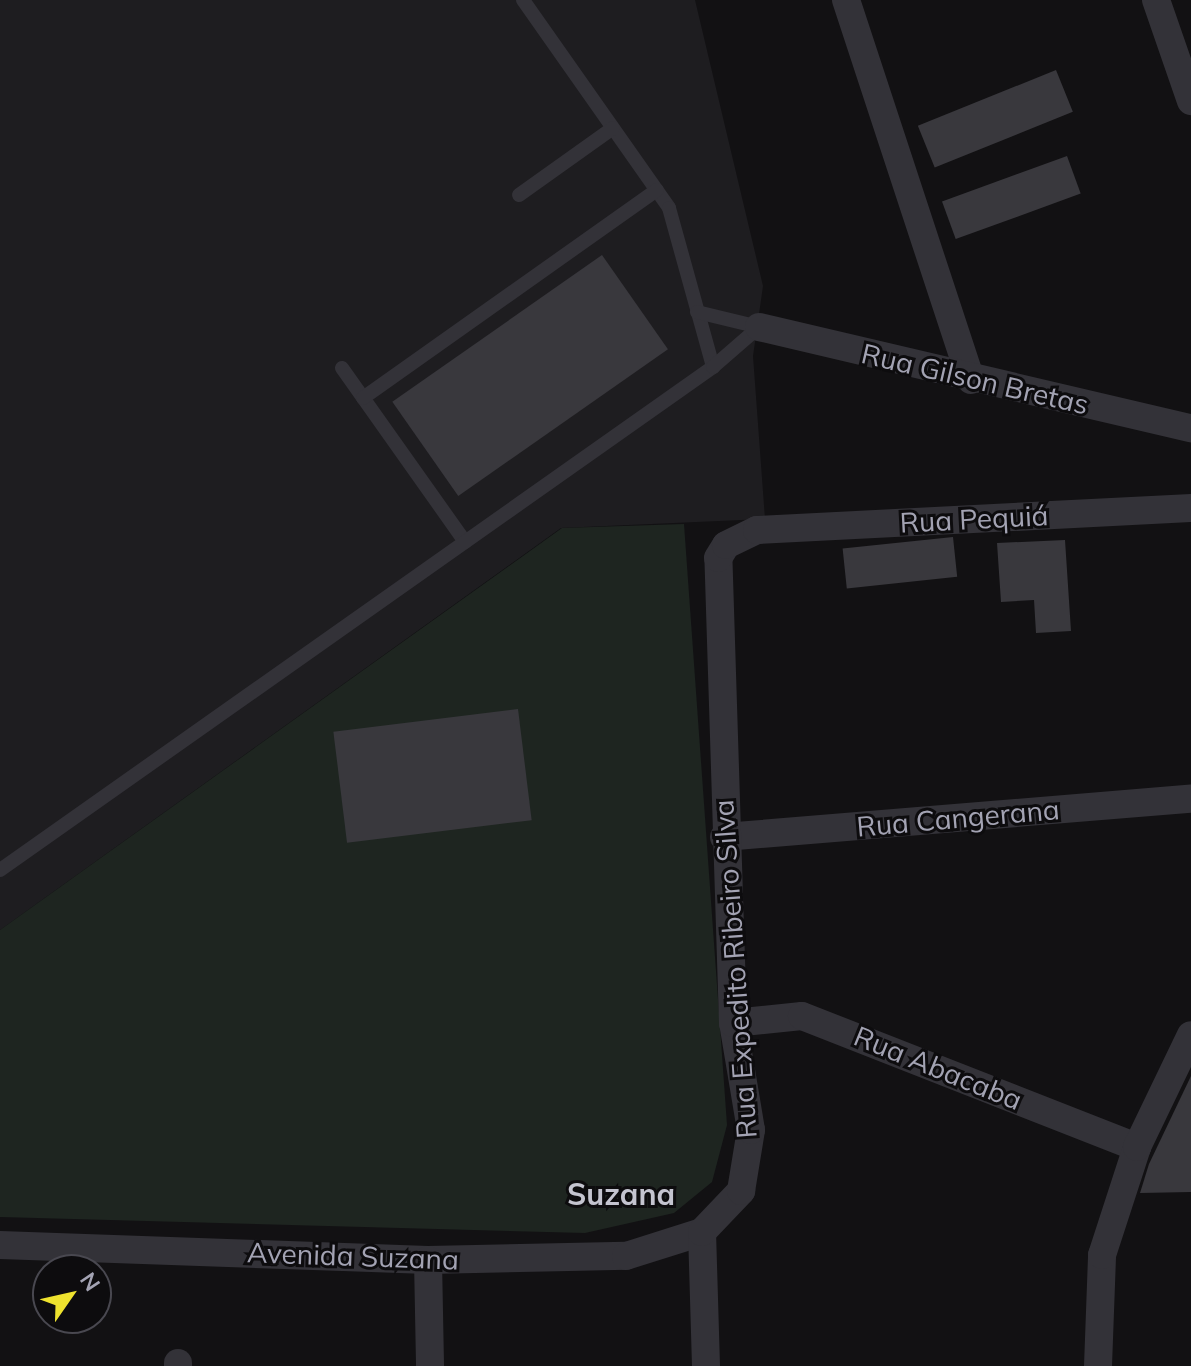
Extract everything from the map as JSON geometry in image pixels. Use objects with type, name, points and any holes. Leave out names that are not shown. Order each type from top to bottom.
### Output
[{"type":"street","points":[[846,0],[971,380]]},
{"type":"street","points":[[1156,0],[1191,101]]},
{"type":"street","name":"Rua Gilson Bretas","points":[[759,327],[971,380],[1191,428]]},
{"type":"street","name":"Rua Pequiá","points":[[757,530],[1191,508]]},
{"type":"street","name":"Rua Expedito Ribeiro Silva","points":[[702,1232],[741,1191],[751,1130],[733,1023],[716,571],[726,545],[757,530]]},
{"type":"street","name":"Rua Cangerana","points":[[724,837],[1191,799]]},
{"type":"street","name":"Rua Abacaba","points":[[733,1023],[802,1016],[1137,1147]]},
{"type":"street","points":[[1098,1366],[1102,1255],[1137,1147],[1191,1035]]},
{"type":"street","points":[[702,1232],[706,1366]]},
{"type":"street","name":"Avenida Suzana","points":[[0,1245],[428,1260],[626,1256],[702,1232]]},
{"type":"street","points":[[428,1260],[430,1366]]},
{"type":"lane","points":[[523,0],[669,208],[713,367]]},
{"type":"lane","points":[[519,195],[613,128]]},
{"type":"lane","points":[[363,398],[657,190]]},
{"type":"lane","points":[[697,312],[759,327]]},
{"type":"lane","points":[[0,870],[713,367],[759,327]]},
{"type":"lane","points":[[342,368],[465,542]]},
{"type":"shaded area","points":[[0,0],[695,0],[763,286],[753,356],[765,519],[561,528],[0,930]]},
{"type":"shaded area","points":[[684,524],[727,1125],[712,1182],[674,1213],[585,1233],[0,1217],[0,930],[562,528]]},
{"type":"building","points":[[1056,70],[1073,112],[935,168],[918,126]]},
{"type":"building","points":[[1067,156],[1081,194],[956,239],[942,201]]},
{"type":"building","points":[[602,255],[668,349],[458,496],[392,402]]},
{"type":"building","points":[[953,537],[957,577],[847,588],[843,549]]},
{"type":"building","points":[[1065,540],[1071,631],[1036,633],[1034,600],[1001,602],[997,543]]},
{"type":"building","points":[[518,709],[532,820],[347,843],[333,732]]},
{"type":"building","points":[[1191,1076],[1191,1192],[1140,1193],[1149,1164]]},
{"type":"district","name":"Suzana","points":[[621,1194]]}]
